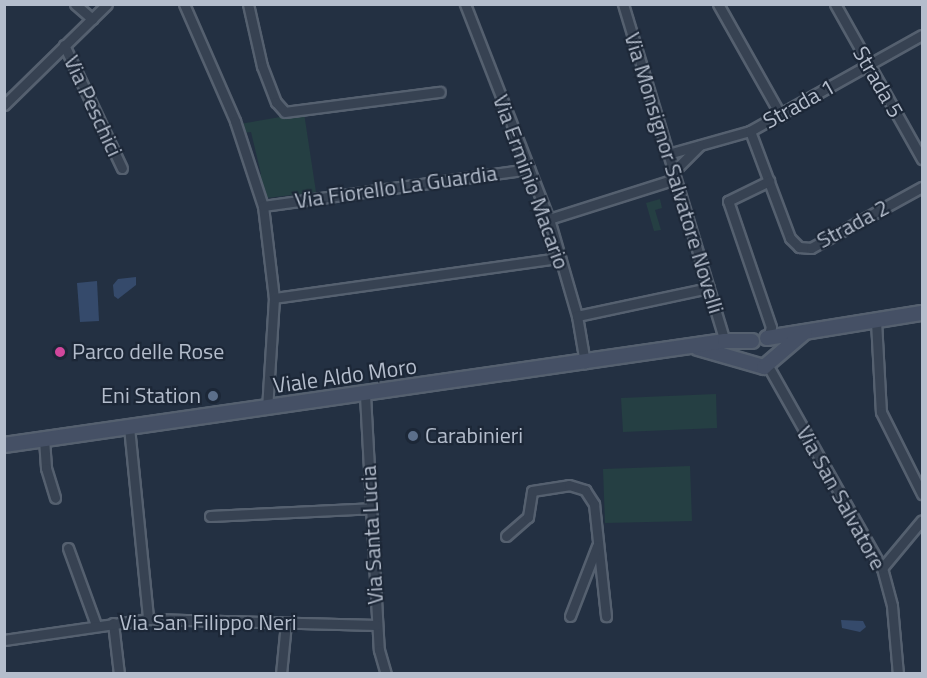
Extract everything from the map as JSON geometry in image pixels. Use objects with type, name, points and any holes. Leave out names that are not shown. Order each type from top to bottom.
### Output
[{"type":"main road","name":"Viale Aldo Moro","points":[[4,445],[365,395],[725,341],[752,341],[809,329],[922,313]]},
{"type":"main road","points":[[752,341],[747,354],[762,366],[809,329]]},
{"type":"main road","points":[[767,338],[774,344],[777,354]]},
{"type":"main road","name":"Viale Aldo Moro","points":[[691,346],[762,366]]},
{"type":"street","points":[[75,4],[92,19]]},
{"type":"street","points":[[4,105],[107,4]]},
{"type":"street","points":[[184,4],[235,121],[263,206],[274,298],[267,408]]},
{"type":"street","points":[[248,4],[261,66],[276,102],[285,112],[440,93]]},
{"type":"street","name":"Via Erminio Macario","points":[[465,4],[549,219],[577,316],[585,363]]},
{"type":"street","name":"Via Monsignor Salvatore Novelli","points":[[623,4],[725,341]]},
{"type":"street","points":[[718,4],[781,116]]},
{"type":"street","name":"Strada 5","points":[[835,4],[922,159]]},
{"type":"street","name":"Strada 1","points":[[668,154],[750,131],[781,116],[922,35]]},
{"type":"street","name":"Via Peschici","points":[[64,45],[122,168]]},
{"type":"street","name":"Strada 2","points":[[750,131],[790,238],[799,247],[811,248],[922,187]]},
{"type":"street","points":[[549,219],[674,175],[700,145]]},
{"type":"street","name":"Via Fiorello La Guardia","points":[[263,206],[529,169]]},
{"type":"street","points":[[767,338],[771,327],[728,201],[769,182]]},
{"type":"street","points":[[274,298],[560,258]]},
{"type":"street","points":[[577,316],[709,288]]},
{"type":"street","points":[[876,321],[881,412],[922,494]]},
{"type":"street","name":"Via San Salvatore","points":[[762,366],[882,568],[892,606],[898,674]]},
{"type":"street","name":"Via Santa Lucia","points":[[365,395],[377,625],[379,650],[386,674]]},
{"type":"street","points":[[129,427],[148,619]]},
{"type":"street","points":[[44,439],[46,468],[55,498]]},
{"type":"street","points":[[506,536],[528,517],[532,491],[569,486],[585,490],[594,504],[606,616]]},
{"type":"street","points":[[210,516],[371,508]]},
{"type":"street","points":[[882,568],[922,520]]},
{"type":"street","points":[[570,616],[598,544]]},
{"type":"street","points":[[68,548],[96,625]]},
{"type":"street","name":"Via San Filippo Neri","points":[[4,640],[148,619],[377,625]]},
{"type":"street","points":[[113,623],[119,674]]},
{"type":"street","points":[[281,674],[286,623]]},
{"type":"street","points":[[897,655],[904,674]]},
{"type":"green space","points":[[304,113],[316,192],[267,198],[256,176],[261,174],[251,132],[242,133],[240,124]]},
{"type":"green space","points":[[660,199],[662,208],[655,210],[661,230],[654,231],[646,203]]},
{"type":"green space","points":[[716,394],[717,428],[623,432],[621,398]]},
{"type":"green space","points":[[690,466],[692,521],[605,523],[603,469]]},
{"type":"water","points":[[136,277],[136,285],[118,299],[114,296],[113,285],[118,279]]},
{"type":"water","points":[[97,281],[99,321],[80,322],[77,283]]},
{"type":"water","points":[[841,620],[863,621],[866,627],[860,632],[842,628]]},
{"type":"place","name":"Parco delle Rose","points":[[60,352]]},
{"type":"place","name":"Eni Station","points":[[213,396]]},
{"type":"place","name":"Carabinieri","points":[[413,436]]}]
